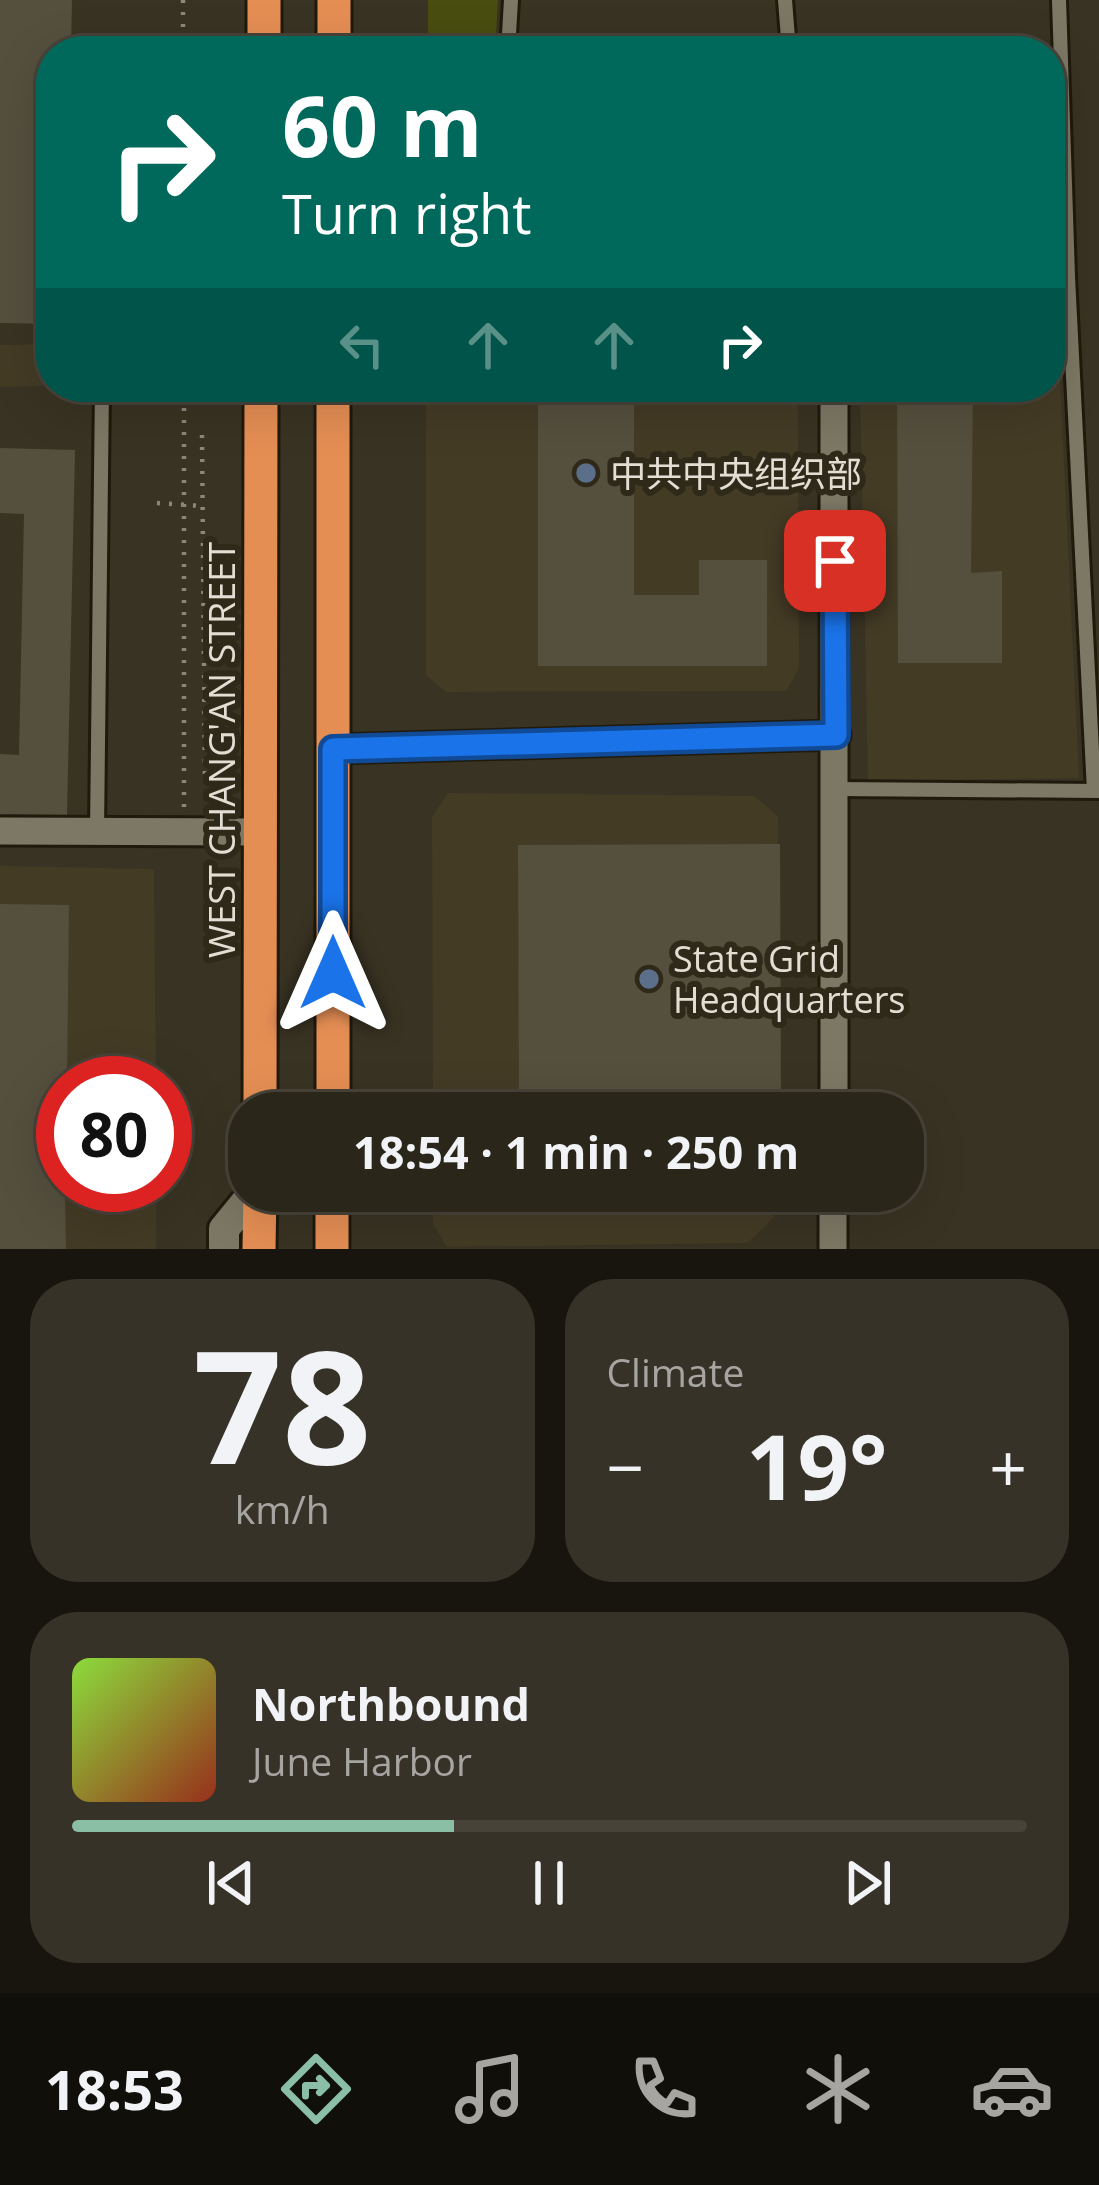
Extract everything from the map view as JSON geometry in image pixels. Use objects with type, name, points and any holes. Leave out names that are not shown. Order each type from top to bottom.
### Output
[{"type":"highway","points":[[264,0],[264,36]]},
{"type":"highway","points":[[334,0],[334,36]]},
{"type":"highway","name":"WEST CHANG'AN STREET","points":[[260,1092],[261,402]]},
{"type":"highway","points":[[333,402],[333,1092]]},
{"type":"highway","points":[[258,1212],[259,1249]]},
{"type":"highway","points":[[333,1212],[334,1246]]},
{"type":"street","points":[[834,1092],[835,402]]},
{"type":"street","points":[[333,749],[836,735]]},
{"type":"street","points":[[0,831],[259,832]]},
{"type":"street","points":[[224,1249],[224,1229],[239,1212]]},
{"type":"street","points":[[833,1212],[833,1249]]},
{"type":"lane","points":[[509,36],[511,0]]},
{"type":"lane","points":[[785,0],[788,36]]},
{"type":"lane","points":[[1060,0],[1061,36]]},
{"type":"lane","points":[[836,789],[1097,791],[1065,167]]},
{"type":"lane","points":[[98,832],[102,402]]},
{"type":"path","points":[[183,0],[183,36]]},
{"type":"path","points":[[184,402],[184,832]]},
{"type":"path","points":[[202,434],[205,782]]},
{"type":"path","points":[[157,502],[202,506]]},
{"type":"shaded area","points":[[36,344],[36,386],[0,387],[0,345]]},
{"type":"shaded area","points":[[426,402],[798,402],[799,669],[786,691],[446,692],[426,675]]},
{"type":"shaded area","points":[[860,402],[1061,402],[1079,778],[868,781]]},
{"type":"shaded area","name":"State Grid Headquarters","points":[[448,793],[754,796],[778,816],[775,1092],[433,1092],[432,817]]},
{"type":"shaded area","points":[[0,866],[154,869],[156,1056],[36,1056],[36,1212],[156,1212],[156,1249],[0,1249]]},
{"type":"shaded area","points":[[433,1212],[774,1212],[774,1218],[747,1243],[447,1247],[433,1224]]},
{"type":"green space","points":[[428,0],[498,0],[496,36],[428,36]]},
{"type":"building","points":[[0,0],[72,0],[71,36],[36,36],[36,324],[0,323]]},
{"type":"building","name":"中共中央组织部","points":[[538,402],[634,402],[634,595],[699,595],[699,560],[767,560],[767,666],[538,666]]},
{"type":"building","points":[[897,402],[973,402],[971,573],[1002,571],[1002,663],[898,663]]},
{"type":"building","points":[[0,448],[75,450],[67,815],[0,814],[0,754],[19,755],[24,514],[0,513]]},
{"type":"building","name":"State Grid Headquarters","points":[[780,844],[781,1092],[519,1092],[518,845]]},
{"type":"building","points":[[0,904],[69,905],[67,1056],[36,1056],[36,1212],[65,1212],[66,1249],[0,1249]]},
{"type":"place","name":"中共中央组织部","points":[[586,473]]},
{"type":"place","name":"State Grid Headquarters","points":[[649,979]]},
{"type":"route","points":[[333,973],[333,749],[836,735],[835,561]]}]
